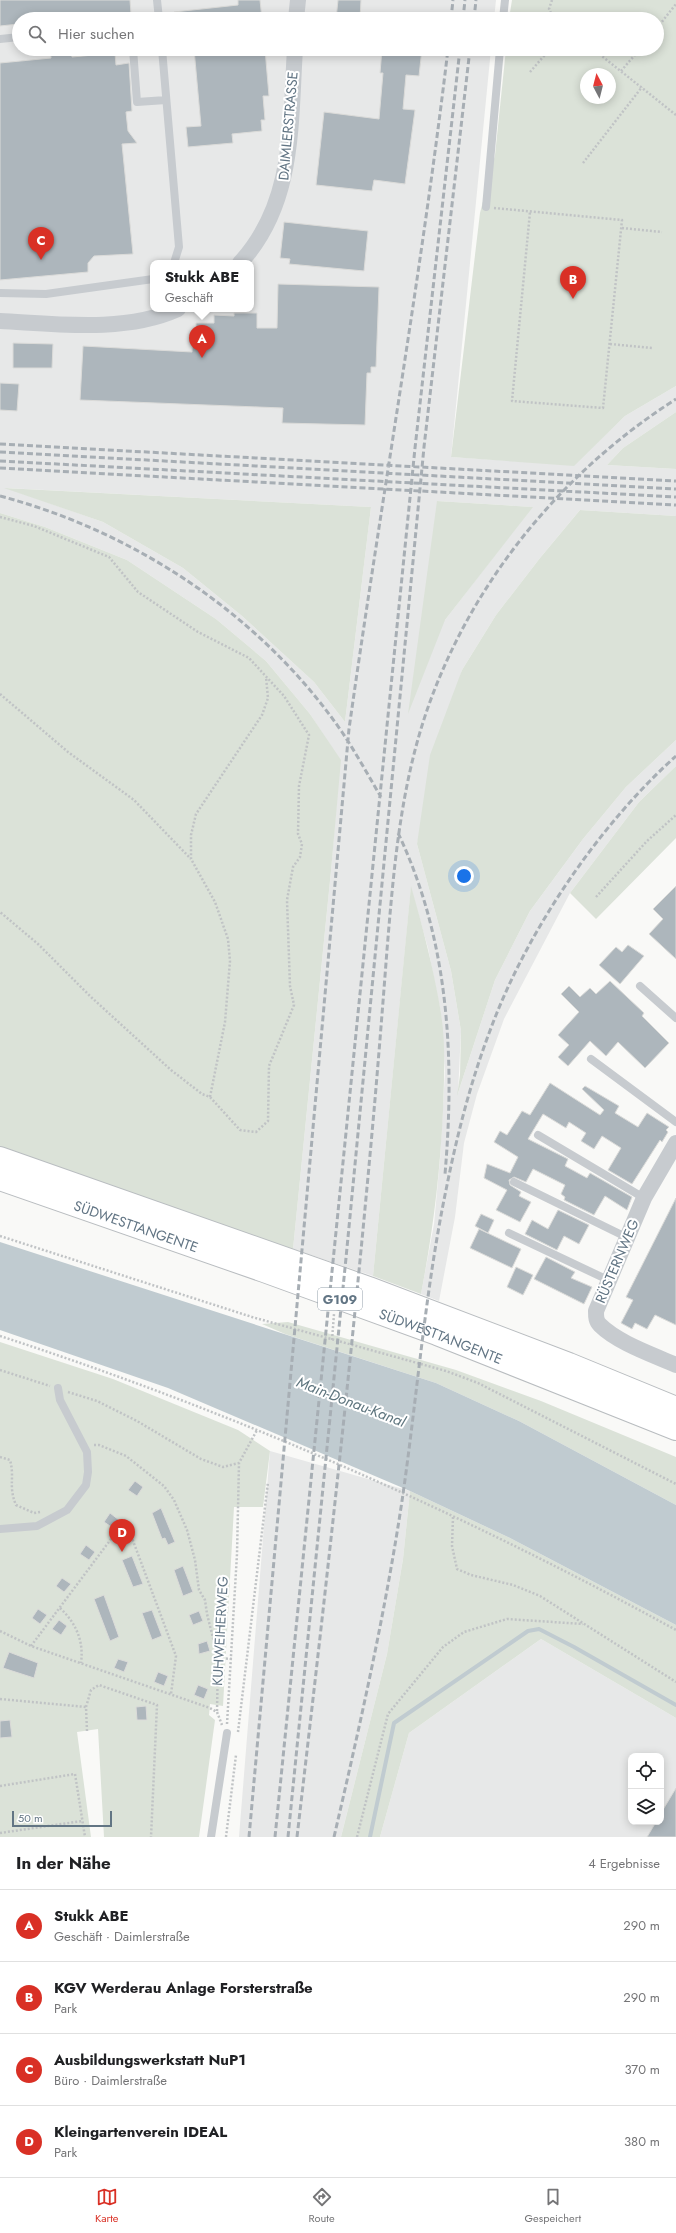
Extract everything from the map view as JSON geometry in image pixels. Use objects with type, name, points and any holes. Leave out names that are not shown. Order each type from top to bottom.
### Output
[{"type":"highway","name":"SÜDWESTTANGENTE","points":[[0,1158],[369,1288],[569,1364],[676,1408]]},
{"type":"highway","name":"SÜDWESTTANGENTE","points":[[0,1179],[335,1297],[504,1359],[676,1428]]},
{"type":"street","points":[[297,12],[298,0]]},
{"type":"street","name":"DAIMLERSTRASSE","points":[[242,260],[260,239],[273,215],[281,191],[288,147],[294,56]]},
{"type":"street","points":[[0,322],[120,324],[144,321],[170,312]]},
{"type":"street","name":"RÜSTERNWEG","points":[[676,1142],[644,1198],[626,1237],[596,1311],[596,1319],[600,1325],[614,1336],[676,1365]]},
{"type":"lane","points":[[157,0],[158,12]]},
{"type":"lane","points":[[504,12],[505,0]]},
{"type":"lane","points":[[0,39],[12,38]]},
{"type":"lane","points":[[134,56],[137,102],[166,100]]},
{"type":"lane","points":[[163,56],[179,247],[175,260]]},
{"type":"lane","points":[[486,207],[499,56]]},
{"type":"lane","points":[[0,293],[46,294],[150,279]]},
{"type":"lane","points":[[640,986],[676,1018]]},
{"type":"lane","points":[[591,1059],[676,1122]]},
{"type":"lane","points":[[538,1135],[644,1198]]},
{"type":"lane","points":[[514,1182],[626,1237]]},
{"type":"lane","points":[[509,1233],[608,1280]]},
{"type":"lane","points":[[0,1529],[37,1526],[67,1510],[86,1485],[88,1472],[87,1452],[60,1400],[58,1388]]},
{"type":"lane","points":[[211,1837],[226,1733]]},
{"type":"path","points":[[550,12],[549,9],[552,0]]},
{"type":"path","points":[[664,19],[676,4]]},
{"type":"path","points":[[530,72],[544,56]]},
{"type":"path","points":[[602,56],[676,115]]},
{"type":"path","points":[[621,71],[634,56]]},
{"type":"path","points":[[583,163],[642,87]]},
{"type":"path","points":[[486,207],[622,220],[603,408],[512,401],[530,212]]},
{"type":"path","points":[[622,228],[662,232]]},
{"type":"path","points":[[610,344],[652,348]]},
{"type":"path","points":[[0,517],[34,526],[109,557],[138,592],[198,632],[249,658],[284,696],[309,735],[299,786],[298,834],[302,844],[300,856],[293,867],[286,900],[290,986],[294,1005],[269,1066],[268,1121],[256,1132],[240,1130],[210,1097],[202,1094],[171,1070],[91,997],[38,944],[0,912]]},
{"type":"path","points":[[191,859],[190,835],[196,814],[262,715],[268,698],[266,676]]},
{"type":"path","points":[[0,694],[68,752],[134,800],[191,859],[215,902],[228,939],[230,961],[225,1022],[210,1097]]},
{"type":"path","points":[[596,897],[647,841],[676,815]]},
{"type":"path","points":[[0,1236],[252,1318],[446,1371],[478,1383],[676,1484]]},
{"type":"path","points":[[332,1340],[335,1297]]},
{"type":"path","points":[[0,1336],[77,1361],[196,1404],[393,1488],[578,1578],[676,1630]]},
{"type":"path","points":[[0,1370],[97,1401],[137,1421],[201,1459],[223,1467],[239,1463]]},
{"type":"path","name":"KUHWEIHERWEG","points":[[226,1733],[232,1659],[237,1554],[239,1463],[257,1430]]},
{"type":"path","points":[[84,1445],[99,1444],[126,1456],[164,1486],[174,1500],[187,1530],[195,1560],[199,1590],[205,1600],[206,1614],[218,1658],[217,1712],[226,1733]]},
{"type":"path","points":[[0,1457],[10,1460],[13,1471],[10,1492],[16,1505],[34,1512],[67,1510]]},
{"type":"path","points":[[238,1739],[268,1482]]},
{"type":"path","points":[[454,1517],[452,1546],[457,1569],[471,1575],[512,1585],[540,1596],[676,1682]]},
{"type":"path","points":[[31,1646],[120,1530],[126,1519]]},
{"type":"path","points":[[120,1530],[132,1538],[176,1656],[171,1694]]},
{"type":"path","points":[[60,1608],[72,1619],[83,1648],[81,1663]]},
{"type":"path","points":[[356,1837],[388,1714],[443,1647],[464,1632],[507,1619],[583,1624]]},
{"type":"path","points":[[0,1630],[31,1646],[171,1694],[217,1712]]},
{"type":"path","points":[[218,1658],[232,1659]]},
{"type":"path","points":[[87,1731],[86,1707],[91,1690],[99,1685],[157,1705],[152,1837]]},
{"type":"path","points":[[0,1699],[86,1707]]},
{"type":"path","points":[[226,1837],[237,1747]]},
{"type":"path","points":[[0,1786],[75,1774],[85,1837]]},
{"type":"path","points":[[0,1833],[82,1821]]},
{"type":"shaded area","points":[[0,0],[496,0],[495,12],[12,12],[12,56],[490,56],[451,457],[574,465],[625,416],[676,386],[676,412],[623,448],[607,465],[676,469],[676,516],[580,510],[540,558],[496,615],[462,670],[417,844],[451,971],[461,1031],[458,1093],[495,980],[530,911],[583,839],[626,787],[676,740],[676,766],[639,802],[570,893],[504,1019],[477,1094],[464,1143],[455,1217],[439,1301],[421,1294],[434,1224],[440,1159],[445,1071],[441,1014],[428,948],[411,888],[373,1276],[293,1249],[331,871],[340,760],[310,714],[266,661],[216,619],[127,560],[45,527],[0,513]],"holes":[[[6,488],[371,507],[345,722],[314,682],[242,616],[183,568],[103,522]],[[437,501],[532,507],[445,620]]]},
{"type":"shaded area","points":[[512,0],[676,0],[676,386],[625,416],[574,466],[451,457],[480,213],[495,155],[505,56],[664,56],[664,12],[510,12]]},
{"type":"shaded area","points":[[676,412],[676,469],[607,465],[623,448]]},
{"type":"shaded area","points":[[4,488],[371,507],[345,722],[314,682],[242,616],[183,568],[103,522]]},
{"type":"shaded area","points":[[437,501],[533,507],[445,620],[408,714]]},
{"type":"shaded area","points":[[580,510],[676,516],[676,740],[626,787],[583,839],[530,911],[495,980],[457,1096],[460,1075],[461,1031],[451,971],[417,844],[430,755],[462,670],[496,615],[540,558]]},
{"type":"shaded area","points":[[0,513],[45,527],[127,560],[216,619],[266,661],[310,714],[341,760],[293,1249],[0,1151]]},
{"type":"shaded area","points":[[676,766],[676,838],[596,919],[570,893],[639,802]]},
{"type":"shaded area","points":[[411,886],[435,981],[443,1025],[444,1050],[443,1111],[438,1180],[421,1294],[373,1276]]},
{"type":"shaded area","points":[[288,1322],[456,1370],[541,1401],[676,1457],[676,1505],[519,1421],[436,1383],[285,1334],[262,1324]]},
{"type":"shaded area","points":[[0,1342],[113,1379],[238,1430],[270,1451],[263,1507],[234,1507],[223,1706],[210,1704],[209,1715],[215,1720],[199,1837],[104,1837],[98,1729],[77,1732],[91,1837],[0,1837]]},
{"type":"shaded area","points":[[270,1451],[410,1491],[403,1559],[387,1654],[341,1837],[239,1837]]},
{"type":"shaded area","points":[[410,1491],[510,1538],[676,1625],[676,1718],[541,1639],[409,1733],[380,1837],[341,1837],[387,1654],[403,1559]]},
{"type":"shaded area","points":[[541,1639],[676,1718],[676,1837],[380,1837],[409,1733]]},
{"type":"water","name":"Main-Donau-Kanal","points":[[0,1242],[436,1383],[519,1421],[676,1505],[676,1625],[510,1538],[410,1491],[168,1388],[0,1330]]},
{"type":"building","points":[[0,0],[130,0],[131,12],[12,12],[12,25],[0,26]]},
{"type":"building","points":[[238,0],[260,0],[261,12],[174,12],[238,5]]},
{"type":"building","points":[[338,0],[361,0],[360,12],[337,12]]},
{"type":"building","points":[[51,56],[115,56],[116,65],[129,63],[132,111],[126,112],[128,131],[137,143],[122,144],[133,254],[94,256],[88,263],[88,272],[0,280],[0,63],[51,58]]},
{"type":"building","points":[[195,56],[266,56],[269,96],[263,96],[265,120],[261,120],[262,131],[232,134],[233,143],[188,147],[186,127],[201,126]]},
{"type":"building","points":[[381,56],[421,56],[419,76],[406,75],[403,109],[415,110],[405,184],[374,180],[372,191],[316,185],[324,112],[379,119],[383,73],[380,73]]},
{"type":"building","points":[[284,222],[368,231],[364,271],[289,264],[290,259],[280,258]]},
{"type":"building","points":[[278,284],[379,287],[376,367],[371,367],[371,373],[367,373],[365,425],[282,423],[283,408],[80,400],[83,346],[192,352],[193,333],[196,333],[196,323],[214,323],[214,315],[234,316],[234,313],[257,313],[257,328],[277,328]]},
{"type":"building","points":[[13,343],[53,344],[52,368],[13,368]]},
{"type":"building","points":[[0,383],[19,384],[17,411],[0,410]]},
{"type":"building","points":[[676,886],[676,959],[649,934],[663,919],[653,909]]},
{"type":"building","points":[[628,945],[644,956],[620,984],[599,965],[616,947],[622,952]]},
{"type":"building","points":[[610,981],[644,1013],[642,1016],[669,1043],[645,1068],[618,1042],[606,1056],[590,1041],[568,1066],[558,1057],[569,1045],[558,1035],[579,1012],[561,994],[569,986],[580,997],[590,988],[596,994]]},
{"type":"building","points":[[550,1083],[600,1115],[604,1110],[582,1089],[585,1086],[619,1106],[615,1113],[638,1127],[647,1113],[669,1127],[666,1130],[668,1132],[662,1142],[660,1140],[632,1184],[608,1170],[621,1148],[602,1136],[594,1149],[581,1141],[586,1133],[569,1122],[566,1128],[543,1114],[528,1139],[568,1159],[565,1166],[587,1178],[590,1173],[632,1197],[627,1210],[605,1196],[594,1215],[564,1200],[565,1197],[561,1194],[565,1185],[533,1169],[526,1182],[514,1177],[509,1180],[510,1185],[521,1192],[519,1196],[531,1202],[520,1222],[496,1210],[507,1190],[484,1178],[487,1164],[510,1173],[518,1157],[494,1142],[500,1131],[507,1135],[522,1111],[530,1115]]},
{"type":"building","points":[[676,1198],[676,1325],[655,1315],[647,1329],[635,1323],[632,1329],[621,1323],[633,1300],[626,1297]]},
{"type":"building","points":[[558,1210],[589,1225],[579,1244],[564,1236],[557,1250],[525,1234],[532,1220],[548,1229]]},
{"type":"building","points":[[481,1214],[494,1220],[488,1233],[475,1226]]},
{"type":"building","points":[[479,1229],[521,1249],[512,1268],[470,1248]]},
{"type":"building","points":[[546,1257],[575,1272],[571,1278],[592,1287],[584,1304],[534,1279]]},
{"type":"building","points":[[516,1267],[533,1275],[523,1295],[507,1287]]},
{"type":"building","points":[[135,1481],[143,1487],[137,1496],[128,1490]]},
{"type":"building","points":[[161,1508],[175,1542],[168,1545],[165,1538],[162,1539],[152,1513]]},
{"type":"building","points":[[110,1513],[119,1520],[113,1528],[104,1522]]},
{"type":"building","points":[[86,1545],[95,1552],[89,1560],[80,1554]]},
{"type":"building","points":[[132,1556],[143,1584],[133,1587],[122,1560]]},
{"type":"building","points":[[183,1566],[193,1592],[183,1596],[174,1570]]},
{"type":"building","points":[[62,1578],[71,1584],[64,1592],[56,1586]]},
{"type":"building","points":[[104,1595],[119,1637],[110,1641],[94,1599]]},
{"type":"building","points":[[38,1609],[47,1615],[40,1624],[32,1618]]},
{"type":"building","points":[[152,1610],[162,1636],[152,1640],[142,1613]]},
{"type":"building","points":[[199,1611],[203,1621],[193,1625],[189,1615]]},
{"type":"building","points":[[59,1620],[67,1626],[61,1635],[52,1629]]},
{"type":"building","points":[[207,1641],[210,1651],[199,1654],[198,1644]]},
{"type":"building","points":[[9,1652],[38,1663],[34,1678],[3,1668]]},
{"type":"building","points":[[118,1659],[128,1662],[124,1672],[114,1668]]},
{"type":"building","points":[[158,1672],[168,1676],[164,1686],[154,1682]]},
{"type":"building","points":[[198,1685],[208,1689],[204,1699],[194,1695]]},
{"type":"building","points":[[146,1706],[147,1720],[137,1720],[136,1707]]},
{"type":"building","points":[[10,1720],[12,1737],[0,1738],[0,1721]]},
{"type":"building","points":[[676,1788],[676,1837],[647,1837],[654,1825],[664,1825],[664,1808]]},
{"type":"waterway","points":[[370,1837],[394,1723],[528,1631],[539,1629],[574,1647],[676,1705]]},
{"type":"railway","points":[[452,12],[453,0]]},
{"type":"railway","points":[[464,12],[465,0]]},
{"type":"railway","points":[[475,12],[476,0]]},
{"type":"railway","points":[[249,1837],[349,729],[426,220],[447,56]]},
{"type":"railway","points":[[275,1837],[415,448],[459,56]]},
{"type":"railway","points":[[288,1837],[346,1258],[424,447],[469,56]]},
{"type":"railway","points":[[297,1837],[327,1577],[354,1317],[396,855],[400,823],[412,760],[431,699],[450,653],[473,610],[499,568],[529,529],[562,492],[597,458],[635,427],[676,399]]},
{"type":"railway","points":[[0,444],[676,481]]},
{"type":"railway","points":[[0,452],[676,489]]},
{"type":"railway","points":[[0,461],[676,497]]},
{"type":"railway","points":[[0,468],[676,505]]},
{"type":"railway","points":[[0,496],[50,512],[100,532],[147,556],[192,584],[234,616],[274,651],[310,690],[342,732],[381,797]]},
{"type":"railway","points":[[334,1837],[388,1585],[402,1501],[432,1267],[446,1190],[465,1108],[477,1068],[506,991],[524,954],[545,918],[593,847],[647,784],[676,756]]},
{"type":"railway","points":[[398,833],[415,874],[428,915],[438,957],[444,1000],[448,1043],[449,1087],[445,1174]]},
{"type":"place","name":"Ausbildungswerkstatt NuP1","points":[[41,260]]},
{"type":"place","name":"KGV Werderau Anlage Forsterstraße","points":[[573,299]]},
{"type":"place","name":"Stukk ABE","points":[[202,358]]},
{"type":"place","name":"Kleingartenverein IDEAL","points":[[122,1552]]}]
